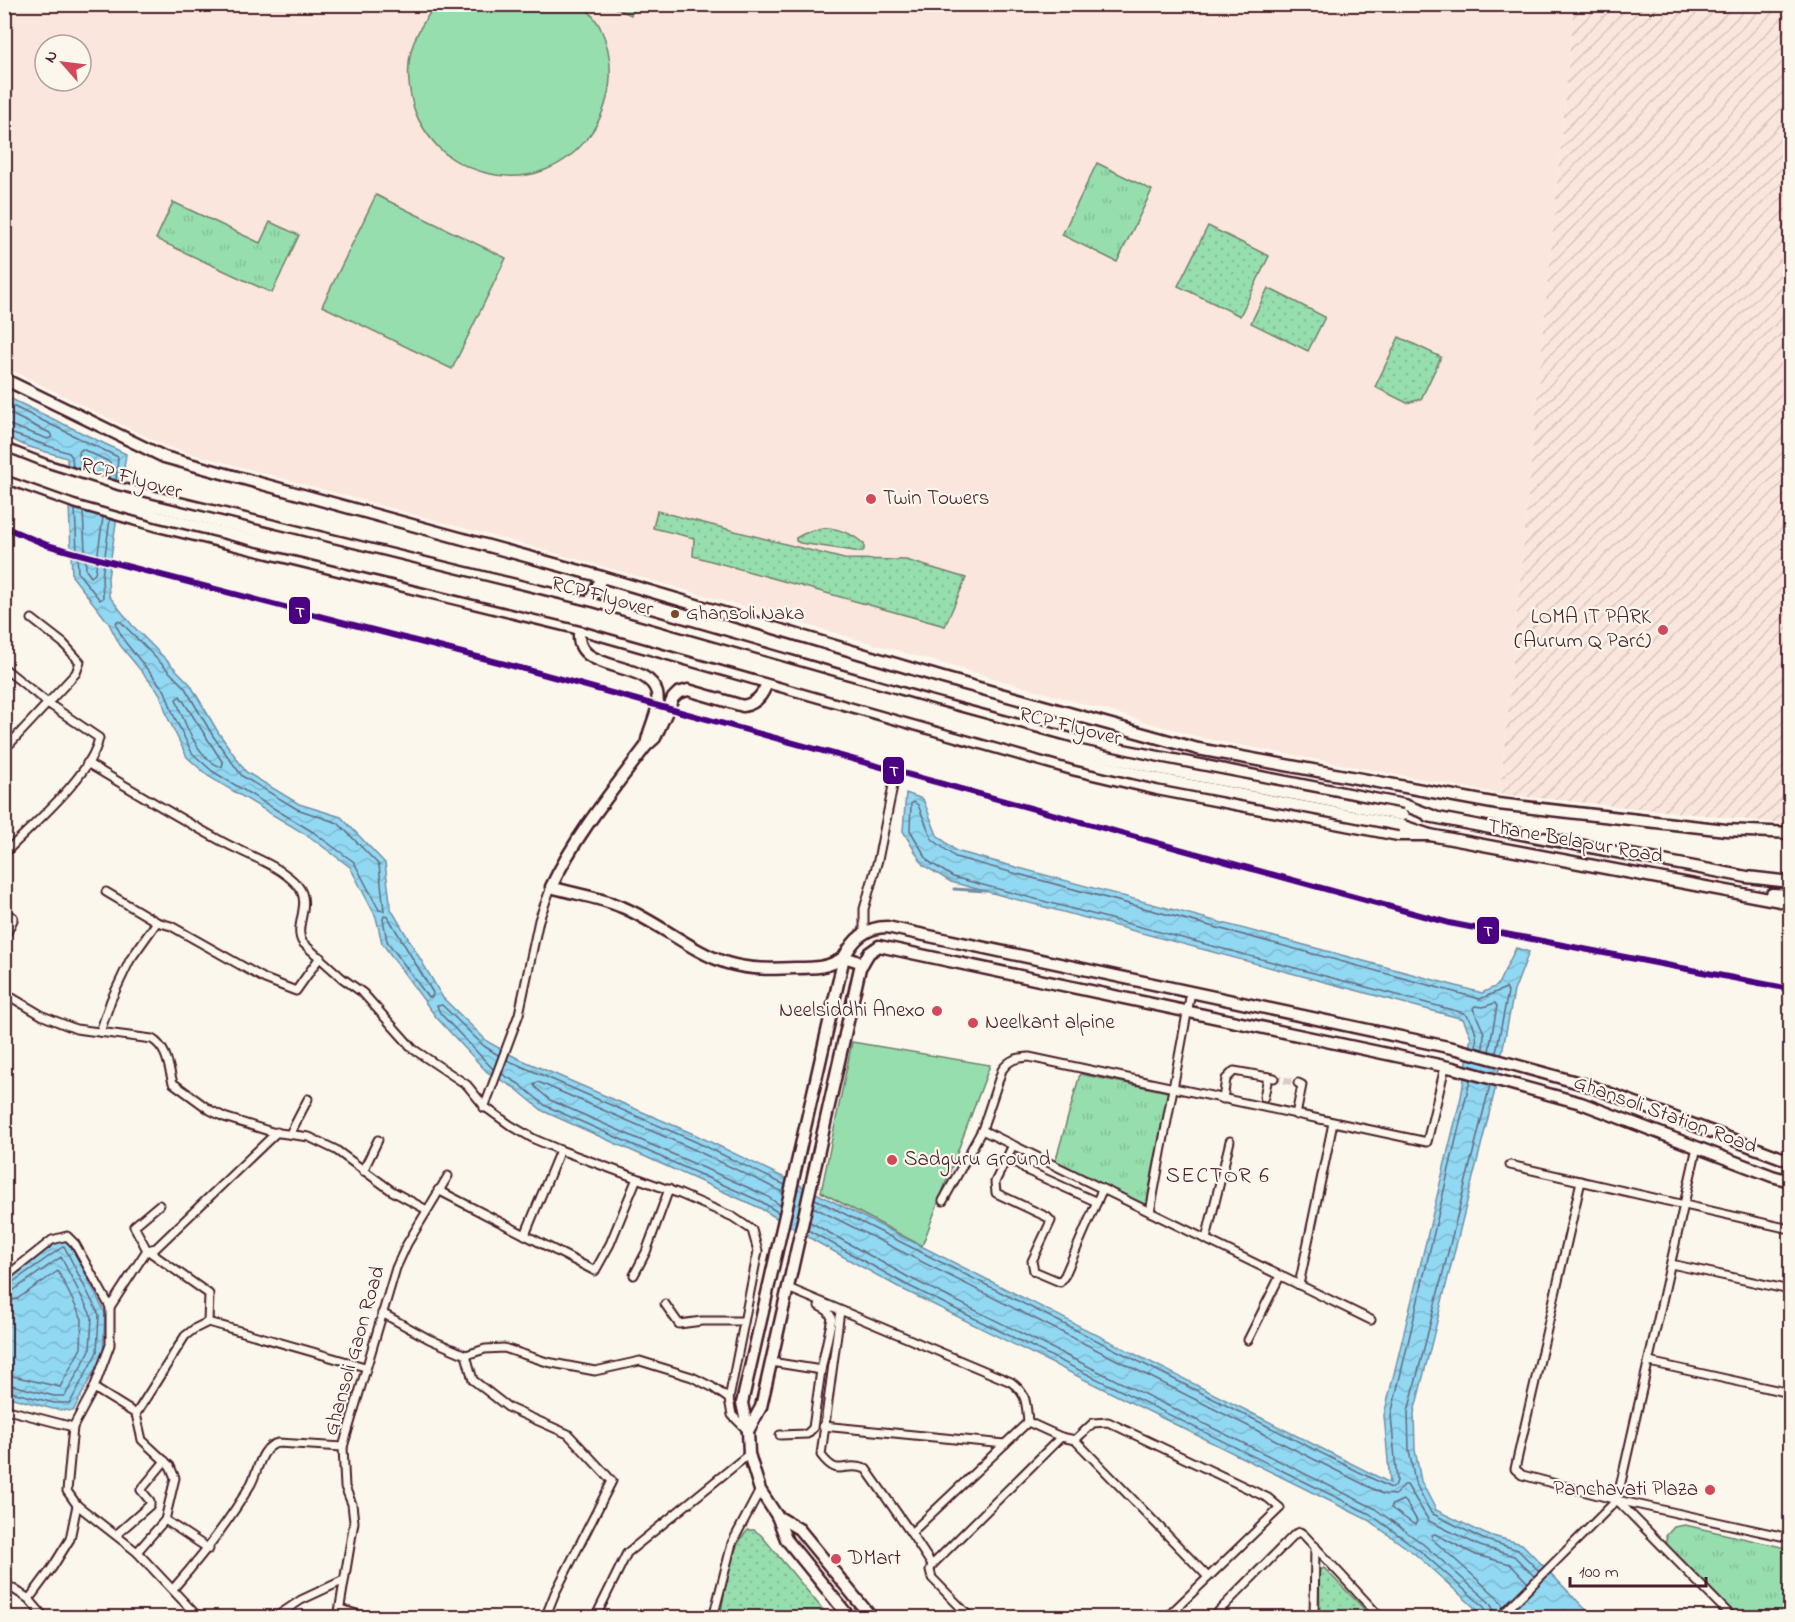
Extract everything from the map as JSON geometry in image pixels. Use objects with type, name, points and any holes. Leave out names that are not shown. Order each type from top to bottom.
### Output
[{"type":"main road","points":[[4,379],[164,457],[602,577],[975,687],[1198,749],[1498,804],[1726,830],[1791,833]]},
{"type":"main road","points":[[4,449],[45,465],[164,500],[589,603],[775,658],[1082,742],[1404,805],[1433,816]]},
{"type":"main road","name":"RCP Flyover","points":[[4,458],[52,476],[134,501],[590,613],[941,714],[1080,751],[1401,820]]},
{"type":"main road","name":"RCP Flyover","points":[[4,468],[77,494],[150,514],[587,621],[1078,760],[1159,779],[1401,820]]},
{"type":"main road","points":[[4,477],[74,502],[158,526],[580,629],[1076,770],[1157,789],[1398,835],[1430,835]]},
{"type":"main road","points":[[602,577],[589,603],[580,629],[581,647],[588,655],[648,678],[654,686],[658,703],[655,718],[647,734],[646,746]]},
{"type":"main road","points":[[748,1431],[761,1407],[860,968],[863,963],[844,957],[828,966],[751,968],[727,963],[709,955],[651,920],[619,905],[551,887],[576,840],[646,746],[655,738],[673,698],[678,693],[688,690],[743,706],[752,704],[760,698],[775,658]]},
{"type":"main road","name":"Thane Belapur Road","points":[[1401,820],[1433,816],[1747,877]]},
{"type":"main road","name":"Thane Belapur Road","points":[[1401,820],[1430,835],[1744,894]]},
{"type":"main road","points":[[1747,877],[1791,875]]},
{"type":"main road","points":[[1747,877],[1791,882]]},
{"type":"main road","points":[[1744,894],[1791,895]]},
{"type":"main road","points":[[1744,894],[1791,903]]},
{"type":"main road","name":"Ghansoli Station Road","points":[[864,933],[874,927],[887,927],[1457,1049],[1587,1085],[1791,1161]]},
{"type":"main road","points":[[850,1617],[786,1539],[777,1516],[760,1490],[749,1454],[748,1431],[742,1403],[844,957],[856,939],[864,933]]},
{"type":"main road","name":"Ghansoli Station Road","points":[[863,963],[874,949],[885,946],[1449,1067],[1581,1103],[1772,1176],[1791,1181]]},
{"type":"main road","points":[[774,1262],[792,1267]]},
{"type":"main road","points":[[777,1516],[799,1529],[872,1617]]},
{"type":"street","points":[[4,750],[76,673],[80,662],[63,643],[32,619]]},
{"type":"street","points":[[4,854],[70,789],[97,749],[99,738],[6,673]]},
{"type":"street","points":[[87,763],[282,873],[299,888],[304,903],[300,939],[307,948],[363,993],[413,1049],[466,1085],[484,1109],[534,1139],[669,1189],[732,1217],[752,1230],[758,1251],[729,1399],[732,1415],[748,1431]]},
{"type":"street","points":[[864,933],[864,909],[878,860],[896,771]]},
{"type":"street","points":[[484,1109],[510,1044],[519,1014],[539,920],[551,887]]},
{"type":"street","points":[[106,892],[157,922],[171,926],[265,979],[296,991],[320,957]]},
{"type":"street","points":[[4,913],[13,917],[13,920],[4,939]]},
{"type":"street","points":[[100,1032],[111,1000],[130,960],[157,922]]},
{"type":"street","points":[[1150,1212],[1191,992]]},
{"type":"street","points":[[4,993],[43,1016],[76,1029],[152,1039],[160,1044],[166,1055],[173,1083],[210,1110],[224,1117],[277,1132],[309,1137],[336,1150],[392,1191],[427,1210]]},
{"type":"street","points":[[943,1201],[982,1130],[1002,1070],[1008,1062],[1015,1059],[1029,1057],[1427,1142],[1449,1067]]},
{"type":"street","points":[[1223,1099],[1226,1079],[1234,1071],[1271,1077],[1264,1097]]},
{"type":"street","points":[[1296,1115],[1302,1085],[1298,1083]]},
{"type":"street","points":[[290,1134],[308,1099]]},
{"type":"street","points":[[1299,1285],[1333,1123]]},
{"type":"street","points":[[982,1130],[1371,1320]]},
{"type":"street","points":[[110,1307],[147,1250],[156,1248],[277,1132]]},
{"type":"street","points":[[363,1171],[378,1140]]},
{"type":"street","points":[[1206,1239],[1230,1141]]},
{"type":"street","points":[[1013,1145],[994,1182],[996,1193],[1051,1221],[1032,1261],[1034,1271],[1060,1282],[1102,1190]]},
{"type":"street","points":[[1499,1617],[1617,1500],[1697,1147]]},
{"type":"street","points":[[525,1235],[560,1150]]},
{"type":"street","points":[[1008,1156],[1026,1170],[1097,1202]]},
{"type":"street","points":[[1510,1165],[1791,1229]]},
{"type":"street","name":"Ghansoli Gaon Road","points":[[338,1617],[354,1522],[352,1504],[345,1487],[343,1447],[396,1269],[407,1244],[448,1176]]},
{"type":"street","points":[[438,1190],[595,1271],[610,1244],[637,1178]]},
{"type":"street","points":[[1581,1181],[1515,1469],[1522,1475],[1617,1500],[1791,1538]]},
{"type":"street","points":[[634,1275],[646,1252],[669,1189]]},
{"type":"street","points":[[159,1205],[134,1226],[147,1250],[209,1294],[208,1322]]},
{"type":"street","points":[[4,1278],[52,1240],[67,1236],[75,1244],[110,1307],[111,1345],[94,1388],[73,1427],[67,1491],[77,1505],[117,1534],[137,1552],[200,1617]]},
{"type":"street","points":[[1671,1264],[1791,1290]]},
{"type":"street","points":[[1248,1340],[1280,1276]]},
{"type":"street","points":[[788,1288],[1011,1382],[1022,1391],[1028,1422]]},
{"type":"street","points":[[780,1435],[807,1434],[813,1428],[821,1370],[832,1318],[825,1309],[811,1302]]},
{"type":"street","points":[[665,1304],[679,1324],[702,1320],[744,1321]]},
{"type":"street","points":[[840,1311],[823,1426],[821,1455],[833,1468],[840,1469],[849,1465],[866,1469],[932,1565]]},
{"type":"street","points":[[382,1313],[429,1339],[466,1355],[485,1349],[504,1348],[547,1362],[595,1371],[640,1360],[692,1377],[729,1399]]},
{"type":"street","points":[[137,1552],[165,1520],[175,1478],[171,1466],[142,1440],[136,1414],[185,1336],[208,1322],[365,1367]]},
{"type":"street","points":[[466,1355],[473,1380],[509,1408],[568,1434],[612,1481],[545,1617]]},
{"type":"street","points":[[771,1362],[821,1370]]},
{"type":"street","points":[[1649,1362],[1791,1393]]},
{"type":"street","points":[[94,1388],[136,1414]]},
{"type":"street","points":[[4,1409],[73,1427]]},
{"type":"street","points":[[1028,1422],[1061,1437],[1075,1440],[1208,1577]]},
{"type":"street","points":[[911,1533],[1028,1422]]},
{"type":"street","points":[[1075,1440],[1093,1423],[1108,1422],[1268,1498],[1280,1508],[1167,1617]]},
{"type":"street","points":[[823,1426],[1005,1444]]},
{"type":"street","points":[[971,1617],[932,1578],[930,1570],[932,1565],[1061,1437]]},
{"type":"street","points":[[173,1589],[209,1549],[252,1482],[266,1449],[278,1443],[343,1447]]},
{"type":"street","points":[[595,1617],[627,1552],[749,1454]]},
{"type":"street","points":[[117,1534],[150,1505],[150,1501],[141,1490],[165,1461]]},
{"type":"street","points":[[713,1617],[728,1554],[737,1531],[760,1490]]},
{"type":"street","points":[[1617,1500],[1733,1617]]},
{"type":"street","points":[[29,1599],[70,1539],[77,1505]]},
{"type":"street","points":[[165,1520],[209,1549]]},
{"type":"street","points":[[1212,1617],[1295,1534],[1300,1533],[1382,1617]]},
{"type":"street","points":[[1314,1617],[1315,1546]]},
{"type":"street","points":[[274,1617],[301,1600],[344,1580]]},
{"type":"street","points":[[4,1583],[29,1599],[45,1617]]},
{"type":"street","points":[[340,1609],[370,1617]]},
{"type":"shaded area","points":[[4,5],[1574,5],[1500,794],[1203,738],[598,565],[165,446],[5,367]]},
{"type":"shaded area","points":[[1574,5],[1790,5],[1790,824],[1500,794]]},
{"type":"green space","points":[[436,5],[584,5],[600,27],[609,56],[609,85],[602,112],[589,136],[569,156],[545,170],[517,176],[486,173],[449,157],[434,143],[422,126],[416,114],[409,87],[411,50],[420,28]]},
{"type":"green space","points":[[609,5],[636,5],[631,15]]},
{"type":"green space","points":[[1097,163],[1152,190],[1117,262],[1062,235]]},
{"type":"green space","points":[[376,195],[506,258],[452,369],[322,306]]},
{"type":"green space","points":[[173,202],[260,243],[270,222],[299,235],[272,293],[156,239]]},
{"type":"green space","points":[[1208,226],[1269,256],[1240,316],[1178,286]]},
{"type":"green space","points":[[1268,288],[1325,317],[1308,351],[1251,323]]},
{"type":"green space","points":[[1399,337],[1441,357],[1421,399],[1407,403],[1375,387]]},
{"type":"green space","points":[[657,511],[844,559],[906,560],[966,578],[945,626],[693,556],[694,538],[653,528]]},
{"type":"green space","points":[[830,528],[856,538],[864,544],[864,550],[861,552],[796,541],[796,538],[808,532]]},
{"type":"green space","name":"Sadguru Ground","points":[[852,1042],[990,1065],[922,1246],[821,1192]]},
{"type":"green space","points":[[1080,1074],[1168,1092],[1145,1210],[1054,1166]]},
{"type":"green space","points":[[1685,1525],[1790,1549],[1790,1617],[1739,1617],[1667,1545],[1666,1536],[1674,1527]]},
{"type":"green space","points":[[748,1530],[754,1530],[761,1535],[829,1617],[720,1617],[731,1560]]},
{"type":"green space","points":[[1324,1568],[1372,1617],[1320,1617],[1319,1571]]},
{"type":"water","points":[[5,396],[126,454],[108,578],[109,596],[132,625],[190,684],[218,732],[246,772],[299,804],[341,817],[385,863],[391,909],[443,998],[488,1042],[515,1057],[696,1135],[820,1195],[1390,1483],[1384,1415],[1461,1097],[1471,1037],[1463,1019],[951,882],[923,865],[903,831],[906,793],[923,799],[937,835],[956,851],[1482,993],[1497,986],[1516,948],[1529,952],[1514,991],[1495,1090],[1414,1413],[1415,1450],[1421,1481],[1436,1510],[1485,1534],[1522,1544],[1593,1617],[1485,1617],[1415,1554],[1368,1520],[902,1289],[760,1208],[543,1111],[515,1088],[487,1072],[436,1017],[382,943],[376,917],[350,867],[310,837],[208,776],[187,757],[168,718],[160,694],[120,645],[108,622],[72,576],[67,458],[26,446],[5,436]]},
{"type":"water","points":[[66,1239],[105,1313],[103,1354],[73,1411],[53,1409],[5,1396],[4,1281],[59,1241]]},
{"type":"waterway","points":[[954,889],[986,891]]},
{"type":"tunnel","points":[[1274,1078],[1298,1083]]},
{"type":"transit line","name":"T","points":[[4,527],[47,545],[72,552],[528,670],[1449,923],[1790,989]]},
{"type":"place","name":"Twin Towers","points":[[871,499]]},
{"type":"place","name":"Ghansoli Naka","points":[[675,614]]},
{"type":"place","name":"LOMA IT PARK (Aurum Q Parć)","points":[[1663,630]]},
{"type":"place","name":"Neelsiddhi Anexo","points":[[937,1011]]},
{"type":"place","name":"Neelkant alpine","points":[[973,1023]]},
{"type":"place","name":"Sadguru Ground","points":[[892,1160]]},
{"type":"place","name":"Panchavati Plaza","points":[[1710,1490]]},
{"type":"place","name":"DMart","points":[[836,1559]]},
{"type":"district","name":"SECTOR 6","points":[[1218,1177]]}]
